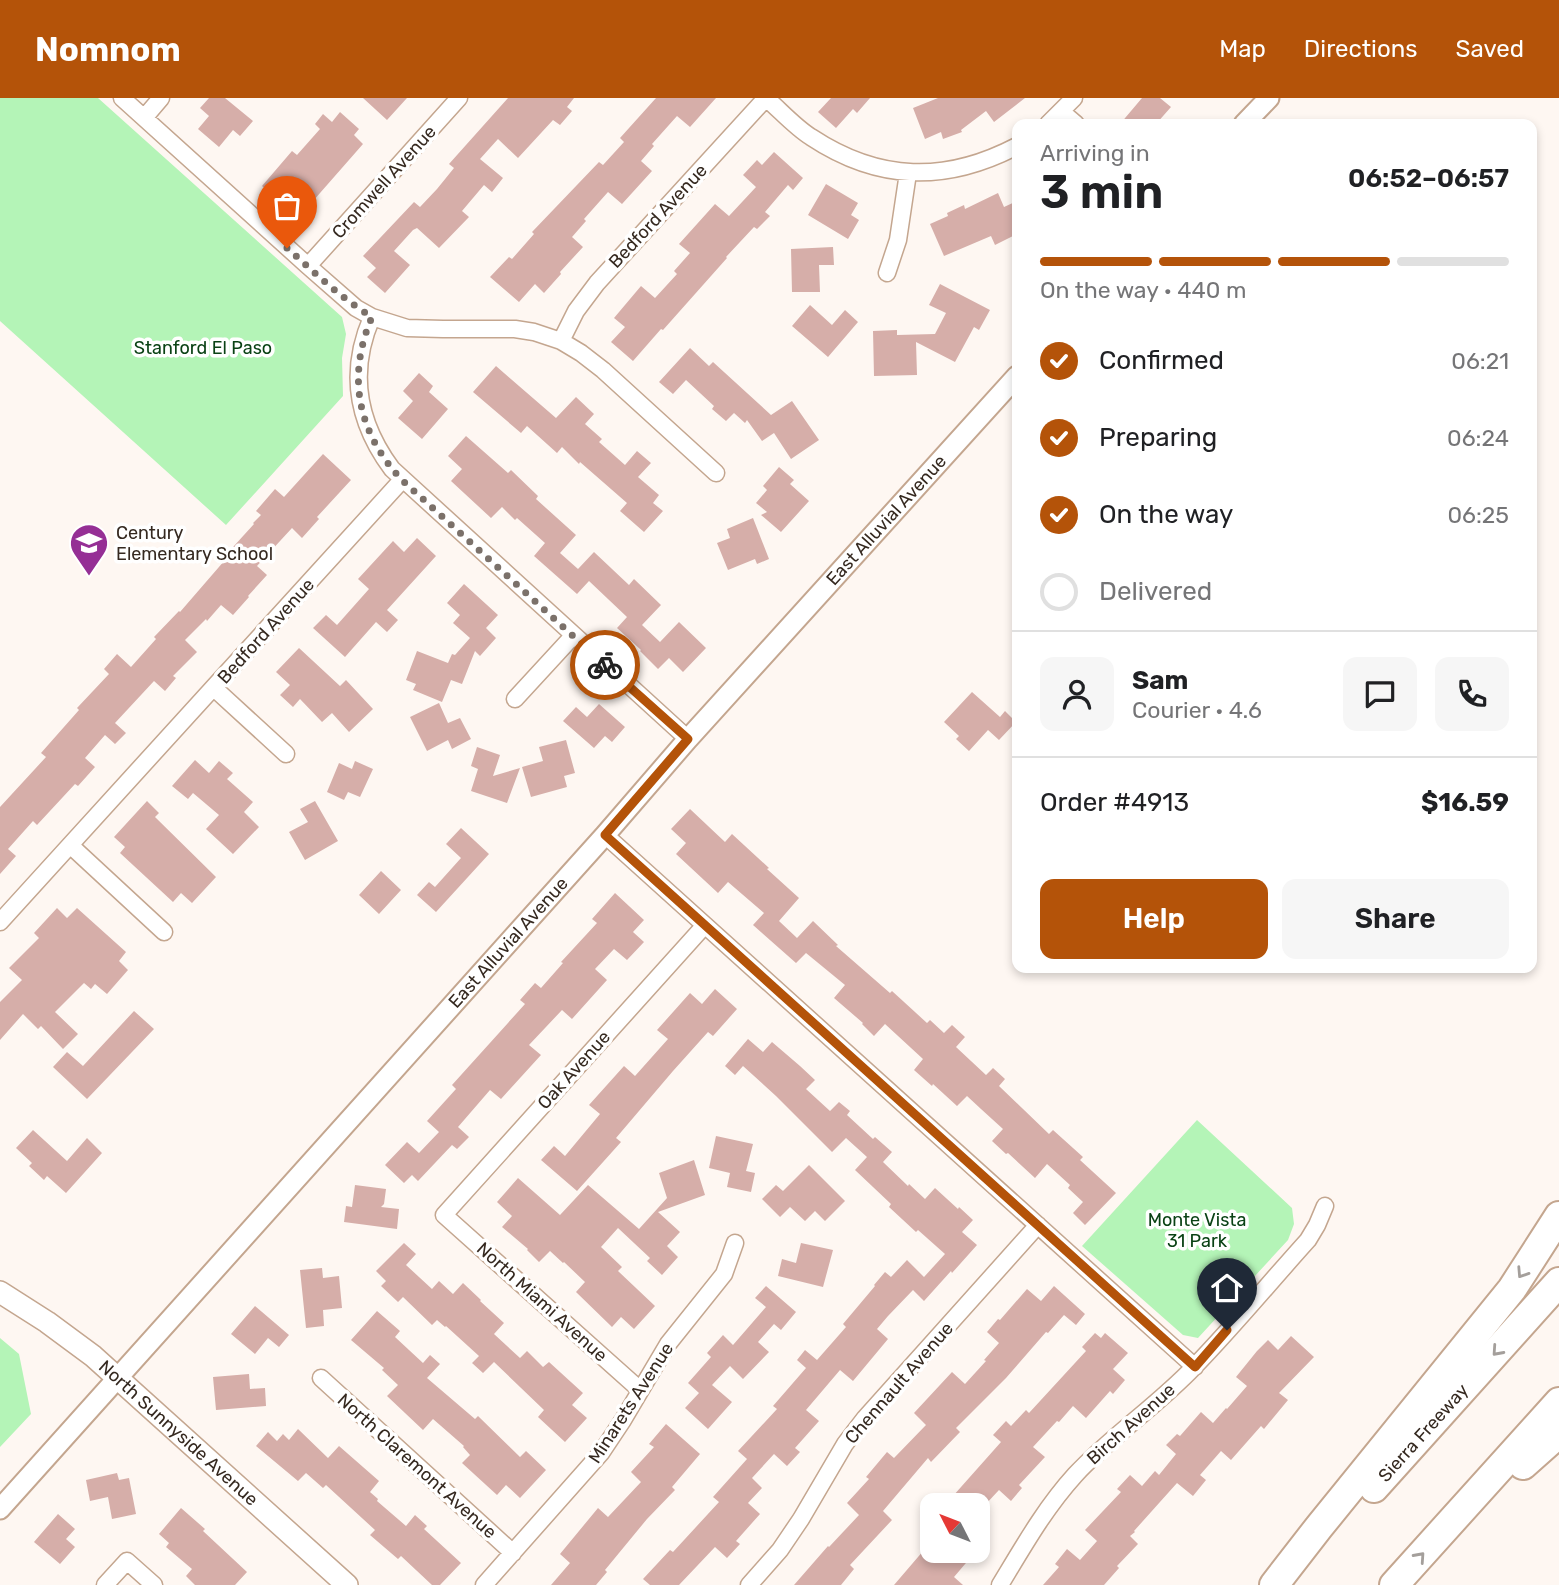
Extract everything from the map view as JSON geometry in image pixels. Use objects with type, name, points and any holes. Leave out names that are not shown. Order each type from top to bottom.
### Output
[{"type":"highway","points":[[1274,1585],[1512,1289],[1559,1216]]},
{"type":"highway","name":"Sierra Freeway","points":[[1288,1585],[1559,1282]]},
{"type":"highway","points":[[1394,1585],[1559,1402]]},
{"type":"highway","points":[[1445,1529],[1559,1433]]},
{"type":"main road","name":"North Sunnyside Avenue","points":[[0,1292],[93,1356],[347,1585]]},
{"type":"street","points":[[122,98],[356,308],[372,317],[408,328],[515,328],[561,341],[603,370],[716,473]]},
{"type":"street","points":[[144,118],[161,98]]},
{"type":"street","name":"Cromwell Avenue","points":[[308,266],[459,98]]},
{"type":"street","points":[[766,98],[809,136],[832,150],[881,168],[908,173],[957,170],[1012,148]]},
{"type":"street","name":"Bedford Avenue","points":[[561,341],[576,311],[597,282],[766,98]]},
{"type":"street","points":[[1054,119],[1074,98]]},
{"type":"street","points":[[1249,119],[1269,98]]},
{"type":"street","points":[[1062,112],[1070,119]]},
{"type":"street","points":[[887,272],[898,240],[908,173]]},
{"type":"street","points":[[372,317],[360,353],[360,399],[367,426],[382,455],[402,480],[688,739]]},
{"type":"street","name":"East Alluvial Avenue","points":[[0,1509],[688,739],[1012,382]]},
{"type":"street","name":"Bedford Avenue","points":[[0,922],[402,480]]},
{"type":"street","points":[[516,699],[573,636]]},
{"type":"street","name":"Bedford Avenue","points":[[214,688],[286,754]]},
{"type":"street","points":[[605,835],[1195,1367]]},
{"type":"street","points":[[70,845],[164,932]]},
{"type":"street","name":"Oak Avenue","points":[[444,1215],[705,925]]},
{"type":"street","name":"Birch Avenue","points":[[1000,1585],[1057,1496],[1077,1473],[1195,1367],[1308,1240],[1325,1206]]},
{"type":"street","name":"North Miami Avenue","points":[[444,1215],[640,1390]]},
{"type":"street","name":"Chennault Avenue","points":[[748,1585],[780,1550],[845,1444],[865,1418],[1038,1225]]},
{"type":"street","name":"Minarets Avenue","points":[[484,1585],[601,1453],[668,1344],[724,1274],[735,1242]]},
{"type":"street","name":"North Claremont Avenue","points":[[321,1378],[513,1553]]},
{"type":"street","points":[[105,1585],[127,1561],[154,1585]]},
{"type":"green space","name":"Stanford El Paso","points":[[0,98],[98,98],[342,317],[346,334],[342,358],[343,396],[226,525],[0,321]]},
{"type":"green space","name":"Monte Vista 31 Park","points":[[1197,1120],[1292,1208],[1294,1224],[1288,1240],[1198,1338],[1183,1335],[1082,1246]]},
{"type":"green space","points":[[0,1338],[19,1354],[31,1414],[0,1447]]},
{"type":"building","points":[[209,98],[225,98],[253,121],[240,136],[233,130],[219,147],[198,129],[209,116],[200,108]]},
{"type":"building","points":[[363,98],[407,98],[387,120]]},
{"type":"building","points":[[508,98],[574,98],[567,107],[572,111],[560,125],[553,120],[518,158],[498,139],[480,159],[503,178],[492,192],[484,185],[462,211],[469,217],[439,248],[417,228],[413,230],[394,251],[410,265],[385,293],[367,277],[376,268],[363,256],[414,202],[420,207],[437,189],[454,168],[449,164]]},
{"type":"building","points":[[656,98],[716,98],[690,127],[677,116],[641,161],[652,171],[622,204],[608,192],[572,237],[583,247],[544,293],[535,284],[519,302],[490,277],[509,257],[512,259],[534,234],[532,232],[599,162],[603,165],[624,142],[620,138]]},
{"type":"building","points":[[831,98],[870,98],[857,113],[853,109],[836,128],[818,112]]},
{"type":"building","points":[[938,98],[1025,98],[994,122],[986,111],[961,130],[962,132],[943,139],[941,132],[925,139],[913,108]]},
{"type":"building","points":[[1142,98],[1160,98],[1171,107],[1160,119],[1124,119]]},
{"type":"building","points":[[340,112],[359,129],[354,135],[363,144],[313,201],[306,195],[292,211],[262,186],[292,151],[297,155],[320,129],[315,124],[323,114],[332,122]]},
{"type":"building","points":[[774,152],[803,178],[793,190],[788,185],[765,212],[770,216],[757,229],[754,227],[633,361],[611,342],[625,327],[614,318],[641,286],[655,298],[677,274],[674,271],[690,253],[679,244],[715,204],[729,216],[756,187],[743,175],[757,160],[762,165]]},
{"type":"building","points":[[826,184],[858,203],[851,215],[859,220],[848,239],[808,215]]},
{"type":"building","points":[[998,193],[1004,207],[1012,203],[1012,236],[995,245],[991,236],[944,256],[930,224],[964,205],[965,209]]},
{"type":"building","points":[[833,247],[834,265],[819,265],[820,292],[792,292],[791,249]]},
{"type":"building","points":[[940,284],[990,310],[979,330],[974,327],[955,362],[916,342],[917,375],[874,376],[873,331],[897,330],[897,335],[935,334],[946,313],[929,305]]},
{"type":"building","points":[[810,305],[832,325],[845,310],[858,322],[828,357],[792,326]]},
{"type":"building","points":[[690,348],[709,366],[713,362],[771,415],[792,401],[819,440],[791,459],[774,433],[762,441],[747,420],[745,423],[734,413],[726,421],[686,380],[673,394],[659,382]]},
{"type":"building","points":[[496,366],[556,418],[576,397],[594,414],[585,424],[602,439],[599,442],[625,465],[637,451],[651,463],[638,477],[659,495],[653,503],[663,511],[644,532],[620,511],[627,503],[562,447],[557,453],[527,426],[521,433],[473,392]]},
{"type":"building","points":[[419,373],[433,386],[429,392],[448,409],[422,439],[398,418],[413,401],[403,391]]},
{"type":"building","points":[[466,436],[508,473],[511,470],[538,496],[536,499],[576,535],[560,553],[578,569],[594,552],[629,585],[634,579],[661,605],[642,625],[660,642],[679,622],[706,648],[683,672],[669,658],[658,669],[617,628],[627,617],[589,581],[577,594],[534,556],[545,543],[502,507],[491,518],[451,481],[462,469],[448,456]]},
{"type":"building","points":[[323,454],[351,480],[302,538],[292,528],[257,566],[267,575],[233,615],[221,605],[185,640],[197,652],[173,676],[176,678],[165,691],[154,681],[115,723],[126,733],[115,744],[105,735],[85,758],[95,767],[78,786],[75,784],[37,825],[33,821],[8,849],[16,856],[0,874],[0,807],[46,757],[41,753],[109,674],[104,669],[117,654],[131,667],[156,639],[154,637],[180,612],[225,560],[223,558],[261,515],[256,511],[275,489],[284,497]]},
{"type":"building","points":[[779,467],[794,480],[790,484],[809,501],[781,532],[761,515],[767,512],[756,503],[767,490],[763,486]]},
{"type":"building","points":[[753,518],[769,559],[757,564],[755,559],[728,570],[717,543],[730,538],[727,529]]},
{"type":"building","points":[[417,538],[436,556],[387,610],[398,620],[387,632],[376,622],[345,657],[313,628],[326,615],[337,625],[369,589],[358,579],[393,541],[404,552]]},
{"type":"building","points":[[464,584],[498,615],[486,628],[496,638],[480,656],[475,651],[462,684],[451,680],[442,702],[413,690],[416,684],[406,680],[417,651],[448,663],[452,654],[455,655],[470,638],[453,623],[460,615],[447,603]]},
{"type":"building","points":[[299,648],[340,686],[346,680],[373,709],[349,732],[332,713],[322,722],[300,699],[293,707],[280,695],[290,685],[276,672]]},
{"type":"building","points":[[972,692],[1000,717],[1005,711],[1012,718],[1012,726],[999,740],[988,730],[969,751],[956,739],[959,736],[944,722]]},
{"type":"building","points":[[439,703],[448,723],[460,718],[471,739],[452,749],[448,740],[427,751],[410,717]]},
{"type":"building","points":[[599,704],[625,727],[612,742],[605,736],[594,748],[563,721],[576,707],[587,717]]},
{"type":"building","points":[[566,740],[575,773],[564,776],[567,787],[531,797],[522,767],[543,761],[539,747]]},
{"type":"building","points":[[477,747],[500,755],[493,776],[520,768],[507,803],[471,791],[478,769],[471,766]]},
{"type":"building","points":[[195,760],[209,773],[219,761],[233,773],[227,779],[253,802],[244,812],[259,827],[233,854],[206,829],[219,815],[193,793],[188,799],[172,786]]},
{"type":"building","points":[[355,761],[373,769],[360,797],[348,792],[344,800],[327,792],[339,763],[352,769]]},
{"type":"building","points":[[147,801],[159,813],[155,817],[216,877],[192,903],[181,893],[173,902],[120,853],[125,847],[114,837]]},
{"type":"building","points":[[315,801],[338,841],[305,860],[289,832],[308,822],[300,809]]},
{"type":"building","points":[[690,809],[725,842],[732,834],[799,898],[779,921],[797,938],[813,921],[838,945],[836,946],[927,1023],[930,1020],[944,1033],[952,1025],[965,1037],[956,1047],[986,1075],[993,1068],[1005,1079],[999,1086],[1049,1134],[1053,1130],[1083,1157],[1080,1160],[1116,1193],[1085,1225],[1073,1213],[1083,1202],[1068,1188],[1070,1185],[1047,1164],[1035,1178],[1006,1154],[992,1141],[1003,1129],[967,1096],[957,1106],[914,1070],[923,1059],[885,1024],[874,1036],[834,998],[845,985],[806,953],[796,963],[753,925],[764,913],[728,882],[718,893],[676,854],[686,843],[671,829]]},
{"type":"building","points":[[461,828],[489,854],[436,912],[417,895],[429,882],[435,887],[461,858],[446,844]]},
{"type":"building","points":[[381,871],[401,890],[379,914],[359,895]]},
{"type":"building","points":[[615,893],[644,920],[633,932],[644,942],[627,960],[614,949],[595,969],[607,980],[572,1019],[562,1010],[529,1045],[541,1055],[501,1099],[490,1090],[458,1127],[469,1137],[457,1149],[452,1145],[418,1181],[412,1175],[404,1183],[385,1165],[407,1142],[419,1153],[439,1132],[427,1121],[456,1089],[452,1085],[525,1004],[520,1000],[535,983],[541,988],[597,923],[592,919]]},
{"type":"building","points":[[57,908],[67,918],[77,908],[126,952],[119,961],[128,970],[107,994],[95,984],[91,989],[84,983],[55,1012],[78,1034],[63,1049],[41,1026],[38,1029],[23,1014],[0,1040],[0,1002],[22,980],[9,968],[39,938],[34,933]]},
{"type":"building","points":[[715,989],[737,1009],[713,1036],[708,1032],[673,1071],[616,1138],[621,1142],[577,1191],[541,1160],[554,1146],[565,1156],[600,1114],[589,1105],[624,1066],[635,1076],[668,1039],[657,1030],[690,993],[702,1004]]},
{"type":"building","points":[[134,1011],[154,1029],[87,1099],[53,1067],[67,1052],[83,1066]]},
{"type":"building","points":[[748,1039],[763,1052],[772,1042],[800,1066],[815,1080],[806,1089],[830,1111],[839,1102],[850,1111],[847,1115],[892,1152],[883,1162],[908,1186],[909,1184],[925,1199],[935,1188],[958,1209],[959,1207],[973,1220],[962,1232],[977,1245],[924,1301],[913,1290],[877,1329],[888,1339],[853,1381],[840,1370],[806,1410],[819,1421],[795,1448],[800,1452],[787,1466],[774,1454],[752,1478],[762,1488],[748,1503],[760,1514],[736,1541],[740,1544],[727,1558],[715,1547],[679,1585],[650,1585],[643,1579],[670,1550],[673,1552],[719,1502],[713,1497],[747,1459],[738,1451],[777,1409],[773,1406],[806,1368],[797,1360],[805,1350],[817,1360],[846,1327],[843,1324],[885,1272],[891,1277],[907,1260],[924,1277],[945,1254],[889,1207],[891,1204],[855,1170],[867,1157],[846,1138],[832,1152],[743,1066],[735,1075],[725,1066]]},
{"type":"building","points":[[33,1130],[67,1161],[87,1138],[102,1153],[66,1193],[47,1176],[44,1180],[29,1166],[32,1163],[16,1148]]},
{"type":"building","points":[[716,1136],[753,1144],[746,1171],[755,1173],[751,1192],[727,1187],[730,1173],[709,1168]]},
{"type":"building","points":[[694,1160],[705,1195],[658,1212],[680,1232],[667,1246],[678,1257],[662,1275],[647,1261],[650,1258],[618,1228],[601,1247],[622,1267],[618,1271],[655,1306],[634,1329],[621,1317],[612,1327],[576,1292],[585,1282],[564,1262],[550,1251],[539,1262],[502,1227],[512,1216],[497,1202],[518,1178],[560,1215],[588,1185],[639,1229],[667,1198],[659,1173]]},
{"type":"building","points":[[809,1165],[845,1201],[825,1221],[815,1211],[805,1221],[790,1207],[780,1217],[762,1199],[776,1185],[783,1191]]},
{"type":"building","points":[[355,1185],[386,1189],[381,1207],[399,1209],[397,1229],[344,1222],[346,1206],[352,1207]]},
{"type":"building","points":[[404,1243],[416,1254],[406,1265],[432,1289],[439,1281],[453,1294],[463,1283],[504,1323],[494,1334],[520,1358],[527,1351],[543,1367],[549,1362],[583,1393],[572,1405],[587,1418],[565,1442],[538,1417],[544,1410],[494,1362],[483,1373],[472,1363],[479,1356],[446,1326],[437,1320],[432,1325],[403,1297],[398,1302],[381,1286],[386,1281],[376,1271]]},
{"type":"building","points":[[801,1243],[833,1250],[823,1287],[778,1276],[782,1259],[796,1263]]},
{"type":"building","points":[[322,1268],[323,1278],[339,1276],[342,1308],[323,1310],[324,1326],[306,1328],[300,1270]]},
{"type":"building","points":[[766,1286],[796,1312],[781,1330],[774,1324],[758,1342],[769,1352],[743,1379],[730,1366],[712,1385],[732,1402],[708,1429],[685,1408],[699,1393],[688,1383],[711,1357],[707,1353],[723,1335],[733,1345],[766,1307],[755,1298]]},
{"type":"building","points":[[1054,1286],[1085,1314],[1076,1325],[1064,1315],[956,1428],[960,1432],[931,1462],[928,1458],[883,1511],[892,1520],[850,1565],[854,1569],[841,1585],[794,1585],[859,1515],[847,1503],[869,1479],[866,1477],[887,1452],[894,1458],[926,1425],[914,1413],[952,1372],[965,1384],[986,1361],[984,1360],[999,1343],[987,1332],[1027,1289],[1041,1301]]},
{"type":"building","points":[[255,1306],[289,1335],[279,1347],[268,1338],[255,1354],[231,1334]]},
{"type":"building","points":[[377,1311],[400,1331],[395,1337],[423,1363],[430,1355],[440,1364],[427,1378],[475,1419],[478,1416],[520,1457],[526,1451],[546,1470],[520,1498],[506,1485],[497,1495],[462,1463],[470,1455],[464,1446],[433,1419],[423,1430],[387,1396],[398,1385],[382,1370],[384,1368],[351,1340]]},
{"type":"building","points":[[1095,1333],[1101,1338],[1105,1333],[1128,1353],[1113,1369],[1125,1380],[1113,1394],[1110,1391],[1086,1418],[1073,1406],[1057,1421],[1033,1447],[1045,1457],[1019,1485],[1022,1488],[1011,1501],[999,1490],[990,1500],[990,1493],[956,1493],[1001,1442],[993,1435],[1006,1421],[1011,1426],[1026,1410],[1029,1413],[1086,1351],[1082,1347]]},
{"type":"building","points":[[1291,1336],[1314,1357],[1279,1393],[1288,1400],[1264,1429],[1261,1426],[1231,1460],[1221,1451],[1200,1475],[1206,1480],[1193,1496],[1177,1483],[1130,1536],[1138,1544],[1117,1566],[1119,1568],[1104,1585],[1043,1585],[1059,1567],[1055,1564],[1067,1549],[1080,1560],[1097,1541],[1085,1530],[1121,1492],[1117,1489],[1130,1475],[1142,1486],[1155,1471],[1159,1475],[1176,1454],[1166,1445],[1177,1434],[1180,1436],[1201,1412],[1213,1423],[1247,1386],[1236,1377],[1257,1351],[1268,1340],[1278,1350]]},
{"type":"building","points":[[249,1374],[250,1389],[265,1388],[266,1406],[216,1410],[213,1377]]},
{"type":"building","points":[[666,1424],[700,1454],[672,1487],[675,1490],[647,1519],[596,1585],[551,1585],[570,1563],[560,1554],[598,1508],[608,1517],[641,1482],[631,1472],[654,1447],[649,1444]]},
{"type":"building","points":[[298,1429],[328,1458],[339,1446],[379,1481],[370,1492],[377,1501],[406,1526],[415,1515],[427,1526],[424,1529],[461,1563],[440,1585],[432,1585],[401,1556],[398,1559],[370,1535],[375,1530],[326,1485],[323,1488],[306,1473],[298,1481],[256,1446],[268,1432],[277,1441],[283,1434],[289,1440]]},
{"type":"building","points":[[117,1473],[119,1480],[129,1478],[136,1514],[112,1519],[108,1497],[90,1501],[86,1480]]},
{"type":"building","points":[[181,1508],[247,1572],[235,1585],[195,1585],[186,1576],[192,1569],[166,1547],[169,1543],[159,1534]]},
{"type":"building","points":[[58,1514],[75,1529],[66,1539],[75,1547],[60,1564],[34,1542]]},
{"type":"building","points":[[920,1555],[920,1563],[966,1563],[954,1577],[963,1585],[894,1585]]},
{"type":"way so far","points":[[287,248],[356,308],[372,317],[360,353],[360,399],[373,440],[392,469],[605,665]]},
{"type":"place","name":"Century Elementary School","points":[[89,577]]},
{"type":"route","points":[[605,665],[688,739],[605,835],[1195,1367],[1227,1330]]}]
